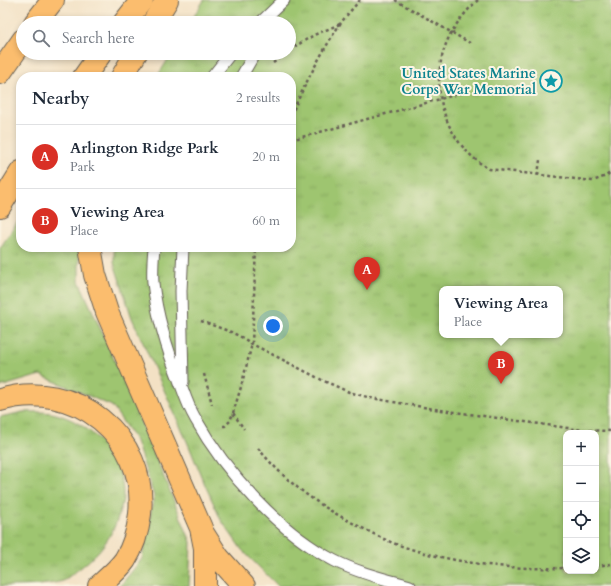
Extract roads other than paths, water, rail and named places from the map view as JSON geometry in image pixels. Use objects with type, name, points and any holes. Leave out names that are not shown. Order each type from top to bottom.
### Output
[{"type":"highway","points":[[40,16],[53,0]]},
{"type":"highway","points":[[129,16],[142,0]]},
{"type":"highway","points":[[157,16],[167,0]]},
{"type":"highway","points":[[0,73],[16,50]]},
{"type":"highway","points":[[88,72],[96,60]]},
{"type":"highway","points":[[125,72],[132,60]]},
{"type":"highway","points":[[0,206],[16,180]]},
{"type":"highway","points":[[91,252],[95,275],[106,312],[201,528],[218,557],[244,586]]},
{"type":"highway","points":[[0,400],[14,396],[33,395],[52,397],[70,402],[88,410],[103,421],[115,432],[125,446],[134,464],[139,483],[141,502],[139,522],[134,541],[125,560],[112,575],[99,586]]},
{"type":"highway","points":[[201,528],[205,548],[205,586]]},
{"type":"lane","points":[[268,16],[285,0]]},
{"type":"lane","points":[[277,16],[285,0]]},
{"type":"lane","points":[[216,72],[225,60]]},
{"type":"lane","points":[[244,72],[251,60]]},
{"type":"lane","points":[[154,252],[153,282],[162,330],[196,420],[234,475],[244,487],[279,521],[306,543],[336,561],[365,573],[410,586]]},
{"type":"lane","points":[[183,252],[181,291],[184,391]]},
{"type":"place","name":"United States Marine Corps War Memorial","points":[[551,81]]},
{"type":"place","name":"Arlington Ridge Park","points":[[367,290]]},
{"type":"place","name":"Viewing Area","points":[[501,384]]}]
